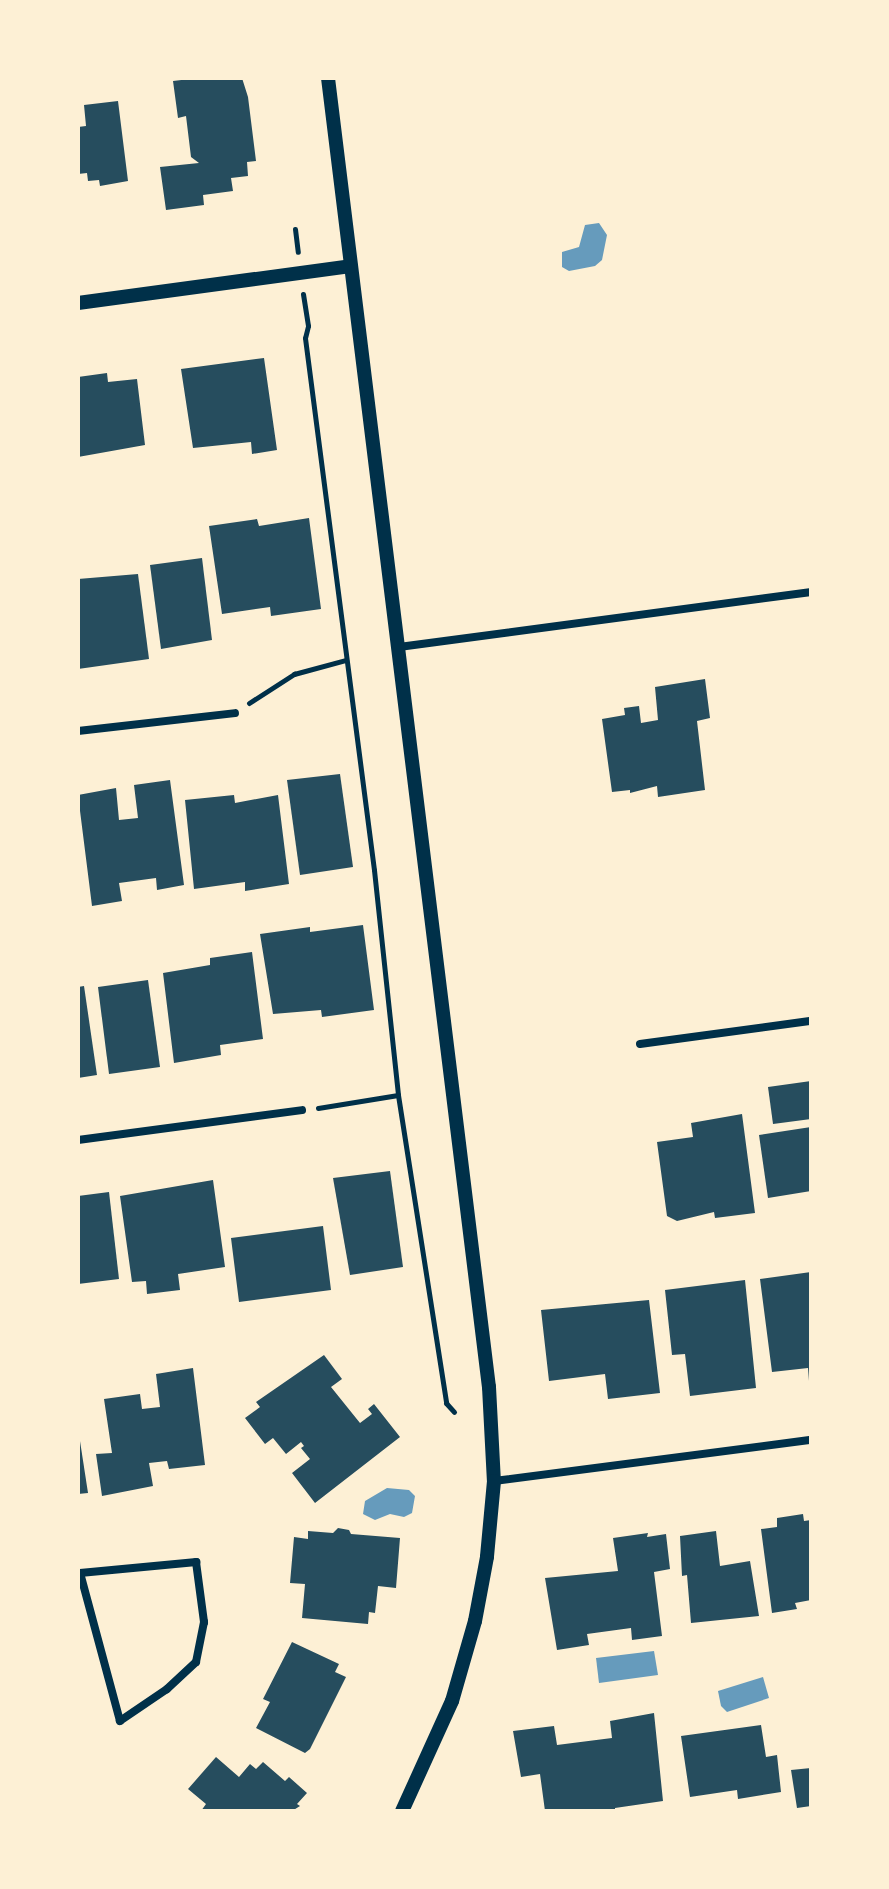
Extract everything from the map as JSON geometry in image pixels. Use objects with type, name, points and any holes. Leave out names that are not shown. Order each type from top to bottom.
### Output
[{"type":"street","points":[[328,78],[489,1387],[494,1481],[487,1557],[475,1621],[452,1701],[402,1811]]},
{"type":"street","points":[[78,303],[351,266]]},
{"type":"street","points":[[399,647],[811,592]]},
{"type":"street","points":[[78,731],[235,713]]},
{"type":"street","points":[[640,1044],[811,1021]]},
{"type":"street","points":[[78,1140],[302,1110]]},
{"type":"street","points":[[494,1481],[811,1440]]},
{"type":"street","points":[[196,1562],[204,1622],[196,1662],[167,1689],[120,1721],[96,1633],[79,1574],[196,1562]]},
{"type":"path","points":[[295,229],[308,326],[307,353],[398,1095],[446,1403],[454,1412]]},
{"type":"path","points":[[235,713],[294,674],[346,660]]},
{"type":"path","points":[[302,1110],[398,1095]]},
{"type":"water","points":[[599,223],[607,235],[602,260],[595,266],[569,271],[562,267],[562,252],[579,247],[585,225]]},
{"type":"water","points":[[387,1488],[409,1490],[415,1496],[412,1513],[404,1517],[390,1514],[375,1520],[363,1514],[365,1501]]},
{"type":"water","points":[[654,1651],[658,1675],[599,1683],[596,1658]]},
{"type":"water","points":[[763,1677],[769,1698],[727,1712],[721,1706],[718,1691]]},
{"type":"building","points":[[242,78],[248,97],[256,161],[247,162],[248,176],[231,178],[233,191],[203,195],[204,205],[166,210],[160,167],[199,163],[191,157],[186,116],[178,118],[173,81]]},
{"type":"building","points":[[118,101],[128,181],[100,186],[99,180],[88,181],[87,173],[78,174],[78,127],[86,126],[84,105]]},
{"type":"building","points":[[264,358],[277,450],[252,454],[251,442],[193,448],[181,369]]},
{"type":"building","points":[[107,373],[108,382],[137,379],[145,445],[78,457],[78,377]]},
{"type":"building","points":[[309,518],[321,609],[271,616],[270,607],[222,614],[209,526],[257,519],[259,526]]},
{"type":"building","points":[[202,558],[212,640],[161,649],[150,565]]},
{"type":"building","points":[[138,574],[149,659],[78,669],[78,579]]},
{"type":"building","points":[[705,679],[710,718],[697,721],[705,790],[658,797],[657,786],[630,793],[630,790],[612,792],[602,719],[625,715],[624,708],[639,706],[641,723],[658,720],[655,687]]},
{"type":"building","points":[[340,774],[353,867],[300,875],[287,780]]},
{"type":"building","points":[[170,780],[184,885],[157,890],[156,878],[119,883],[122,901],[92,906],[78,795],[116,788],[119,820],[138,818],[134,785]]},
{"type":"building","points":[[234,795],[235,803],[278,795],[289,884],[245,891],[245,882],[194,889],[185,800]]},
{"type":"building","points":[[363,925],[374,1010],[322,1017],[321,1010],[273,1014],[260,934],[310,927],[310,932]]},
{"type":"building","points":[[252,952],[263,1039],[220,1045],[221,1055],[174,1063],[163,973],[210,965],[210,958]]},
{"type":"building","points":[[148,980],[160,1067],[109,1074],[98,987]]},
{"type":"building","points":[[84,986],[97,1075],[78,1078],[78,987]]},
{"type":"building","points":[[811,1081],[811,1119],[773,1124],[768,1087]]},
{"type":"building","points":[[742,1114],[755,1213],[715,1218],[714,1212],[677,1221],[667,1216],[657,1142],[693,1137],[691,1123]]},
{"type":"building","points":[[811,1127],[811,1191],[768,1198],[759,1135]]},
{"type":"building","points":[[390,1171],[403,1267],[350,1275],[333,1178]]},
{"type":"building","points":[[213,1180],[225,1267],[178,1274],[180,1290],[147,1294],[146,1281],[132,1282],[120,1196]]},
{"type":"building","points":[[109,1192],[119,1279],[78,1284],[78,1196]]},
{"type":"building","points":[[323,1226],[331,1290],[239,1302],[231,1238]]},
{"type":"building","points":[[811,1272],[809,1381],[808,1368],[772,1372],[760,1279]]},
{"type":"building","points":[[745,1280],[756,1388],[690,1396],[685,1354],[672,1355],[665,1290]]},
{"type":"building","points":[[649,1300],[660,1393],[608,1399],[605,1374],[549,1381],[541,1310]]},
{"type":"building","points":[[324,1355],[342,1379],[331,1387],[360,1423],[372,1414],[368,1409],[374,1404],[400,1437],[315,1503],[292,1473],[310,1459],[301,1448],[304,1446],[301,1442],[286,1454],[273,1438],[265,1444],[245,1418],[260,1407],[256,1402]]},
{"type":"building","points":[[193,1368],[205,1465],[169,1469],[167,1461],[149,1463],[153,1486],[102,1496],[96,1454],[112,1453],[104,1399],[140,1394],[142,1409],[160,1407],[156,1374]]},
{"type":"building","points":[[78,1428],[88,1493],[78,1494]]},
{"type":"building","points":[[803,1514],[804,1521],[811,1520],[811,1600],[795,1603],[797,1609],[772,1613],[761,1529],[777,1527],[777,1518]]},
{"type":"building","points":[[338,1528],[349,1530],[351,1534],[400,1538],[396,1588],[378,1586],[375,1613],[369,1612],[368,1624],[302,1618],[305,1584],[290,1583],[294,1537],[308,1539],[308,1531],[333,1533]]},
{"type":"building","points":[[716,1531],[720,1566],[750,1561],[759,1616],[691,1623],[687,1575],[682,1576],[680,1536]]},
{"type":"building","points":[[648,1533],[647,1537],[666,1534],[670,1569],[654,1572],[662,1636],[632,1640],[631,1628],[587,1634],[589,1645],[557,1650],[545,1578],[618,1571],[613,1538]]},
{"type":"building","points":[[292,1642],[339,1664],[335,1672],[346,1677],[310,1749],[305,1753],[256,1728],[270,1702],[263,1699]]},
{"type":"building","points":[[654,1713],[663,1801],[615,1808],[615,1811],[545,1811],[540,1774],[521,1777],[513,1731],[554,1726],[557,1745],[612,1738],[610,1721]]},
{"type":"building","points":[[761,1725],[766,1757],[777,1755],[781,1792],[738,1799],[737,1790],[690,1797],[681,1736]]},
{"type":"building","points":[[216,1757],[239,1777],[250,1764],[256,1769],[263,1762],[285,1781],[289,1777],[307,1793],[297,1804],[300,1806],[292,1811],[201,1811],[206,1804],[188,1789]]},
{"type":"building","points":[[811,1768],[811,1806],[797,1808],[791,1770]]}]
